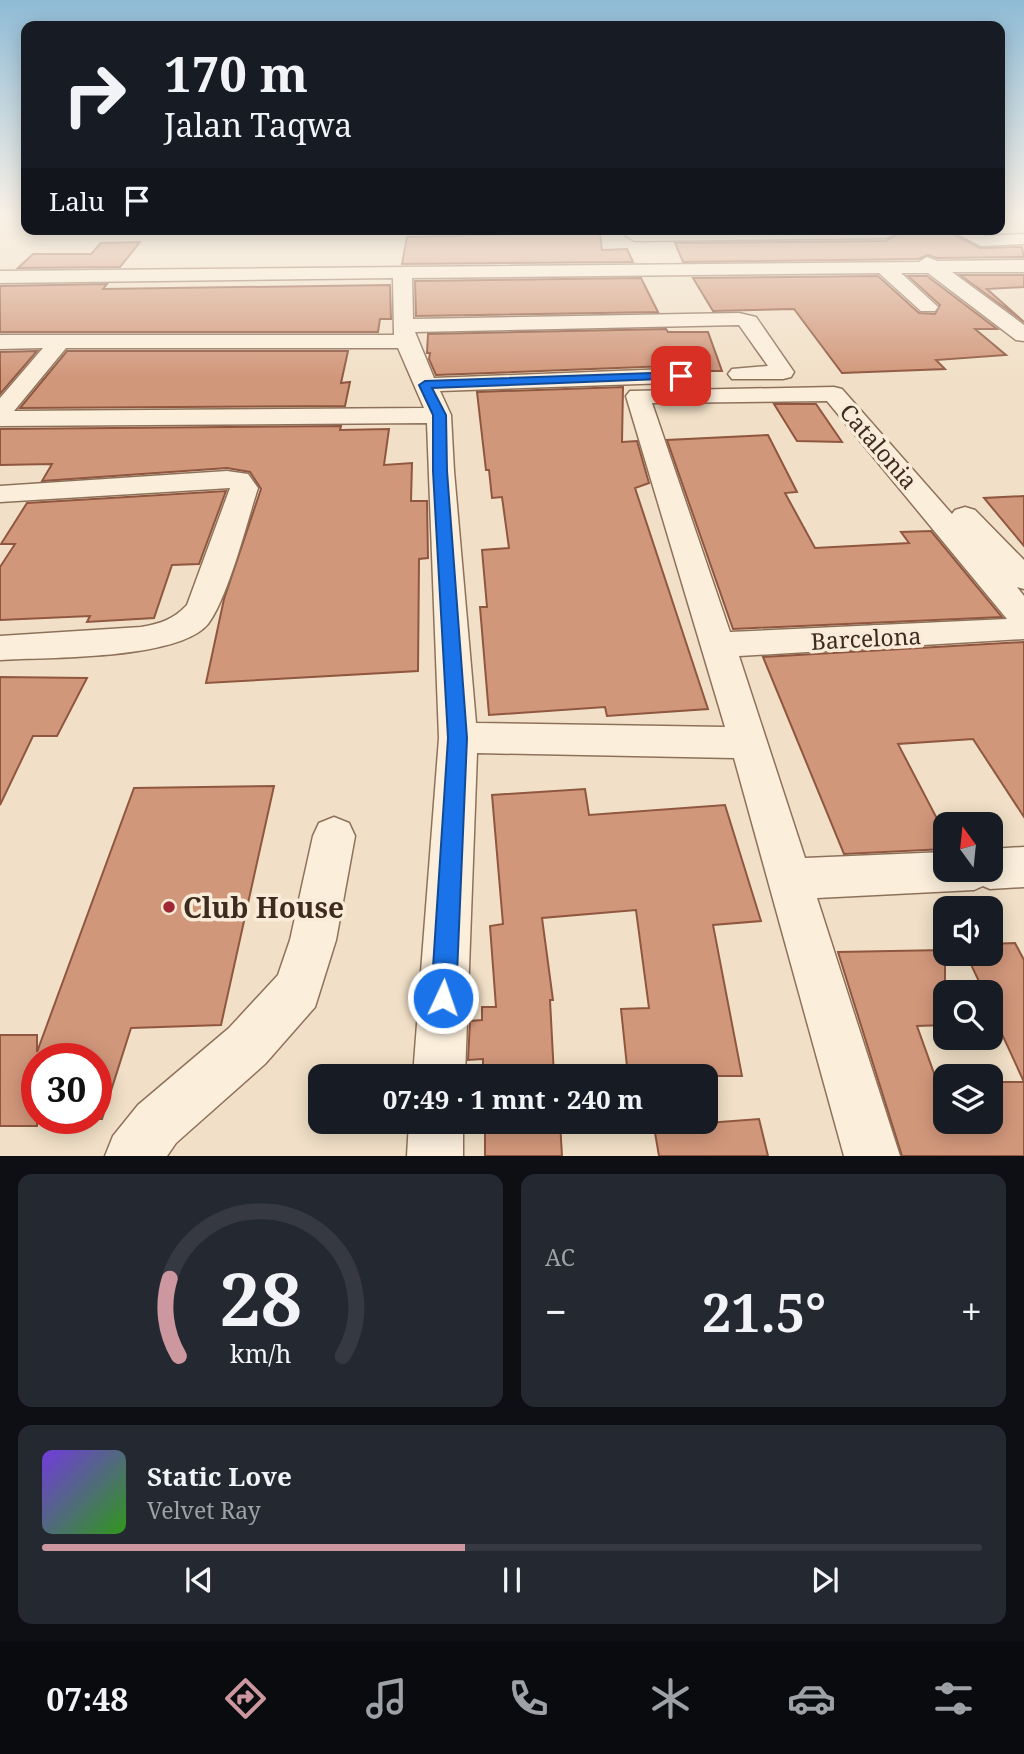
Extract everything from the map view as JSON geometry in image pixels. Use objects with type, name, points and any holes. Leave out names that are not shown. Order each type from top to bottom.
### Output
[{"type":"street","points":[[657,270],[695,319]]},
{"type":"street","points":[[663,270],[670,319]]},
{"type":"street","points":[[0,277],[402,274],[667,285],[848,270]]},
{"type":"street","points":[[886,270],[928,307]]},
{"type":"street","points":[[936,270],[1024,335]]},
{"type":"street","points":[[402,274],[404,333],[431,397],[440,471],[458,738],[440,1064]]},
{"type":"street","points":[[0,342],[404,333],[739,318],[749,321],[783,372],[431,397],[0,419]]},
{"type":"street","points":[[0,413],[60,342]]},
{"type":"street","points":[[872,1156],[749,743],[717,645],[624,391],[839,382],[1024,579]]},
{"type":"street","name":"Catalonia","points":[[431,397],[624,391],[834,394],[1021,625]]},
{"type":"street","points":[[0,494],[227,479],[238,480],[244,488],[202,607],[195,619],[179,630],[162,637],[0,648]]},
{"type":"street","name":"Barcelona","points":[[717,645],[1021,625]]},
{"type":"street","points":[[458,738],[749,743]]},
{"type":"street","points":[[133,1156],[157,1124],[247,1046],[298,990],[313,940],[334,835]]},
{"type":"street","points":[[1003,868],[1024,867]]},
{"type":"street","points":[[789,879],[933,872]]},
{"type":"street","points":[[435,1156],[436,1134]]},
{"type":"building","points":[[960,275],[1024,275],[1024,287],[987,289],[1024,322]]},
{"type":"building","points":[[878,276],[919,313],[935,314],[940,305],[908,276],[927,276],[997,329],[975,329],[1006,355],[936,360],[945,369],[842,373],[794,309],[713,311],[693,278]]},
{"type":"building","points":[[641,278],[658,312],[416,316],[415,281]]},
{"type":"building","points":[[107,284],[103,289],[390,285],[391,319],[380,319],[378,332],[0,332],[0,286]]},
{"type":"building","points":[[666,329],[668,332],[708,332],[722,371],[679,371],[668,366],[436,375],[429,359],[430,353],[427,353],[428,334]]},
{"type":"building","points":[[37,351],[0,394],[0,352]]},
{"type":"building","points":[[67,351],[348,351],[341,383],[350,382],[345,406],[20,408]]},
{"type":"building","points":[[623,387],[622,442],[637,441],[649,483],[635,488],[708,709],[607,716],[605,707],[489,715],[480,607],[487,607],[482,550],[509,548],[502,497],[492,498],[489,470],[486,470],[477,392]]},
{"type":"building","points":[[774,404],[816,404],[842,442],[797,441]]},
{"type":"building","points":[[341,426],[340,430],[389,429],[384,465],[412,463],[411,501],[427,501],[428,558],[419,559],[418,671],[206,683],[224,599],[261,489],[250,472],[227,468],[42,481],[52,464],[0,465],[0,429]]},
{"type":"building","points":[[768,435],[797,492],[785,493],[815,548],[909,543],[901,532],[931,531],[1002,617],[733,629],[667,440]]},
{"type":"building","points":[[226,491],[199,564],[172,565],[154,618],[87,622],[90,616],[0,620],[0,567],[15,544],[1,544],[27,503]]},
{"type":"building","points":[[1024,496],[1024,546],[984,498]]},
{"type":"building","points":[[1024,642],[1024,817],[973,739],[898,744],[934,812],[933,850],[844,854],[763,657]]},
{"type":"building","points":[[0,677],[87,678],[57,736],[33,736],[0,805]]},
{"type":"building","name":"Club House","points":[[274,786],[221,1025],[131,1028],[112,1088],[112,1043],[40,1043],[134,788]]},
{"type":"building","points":[[585,789],[589,815],[725,805],[761,921],[713,925],[742,1076],[718,1076],[718,1064],[627,1064],[621,1009],[649,1008],[636,910],[542,918],[553,1000],[550,1000],[553,1064],[483,1064],[483,1059],[468,1060],[470,1021],[482,1020],[482,1007],[496,1007],[490,926],[503,924],[492,795]]},
{"type":"building","points":[[1003,943],[1015,943],[1024,960],[1024,1082],[1003,1036],[1003,980],[978,980],[972,966],[1003,966]]},
{"type":"building","points":[[933,950],[933,966],[945,966],[945,980],[933,980],[933,1025],[917,1026],[933,1071],[933,1134],[1003,1134],[1003,1082],[1024,1082],[1024,1156],[902,1156],[838,952]]},
{"type":"building","name":"Club House","points":[[0,1035],[37,1035],[37,1043],[21,1043],[21,1126],[0,1126]]},
{"type":"building","points":[[759,1119],[768,1156],[659,1156],[655,1134],[718,1134],[718,1122]]},
{"type":"building","points":[[485,1134],[561,1134],[562,1156],[485,1156]]},
{"type":"place","name":"Club House","points":[[169,907]]},
{"type":"route","points":[[443,998],[458,738],[440,471],[439,415],[425,385],[681,376]]}]
